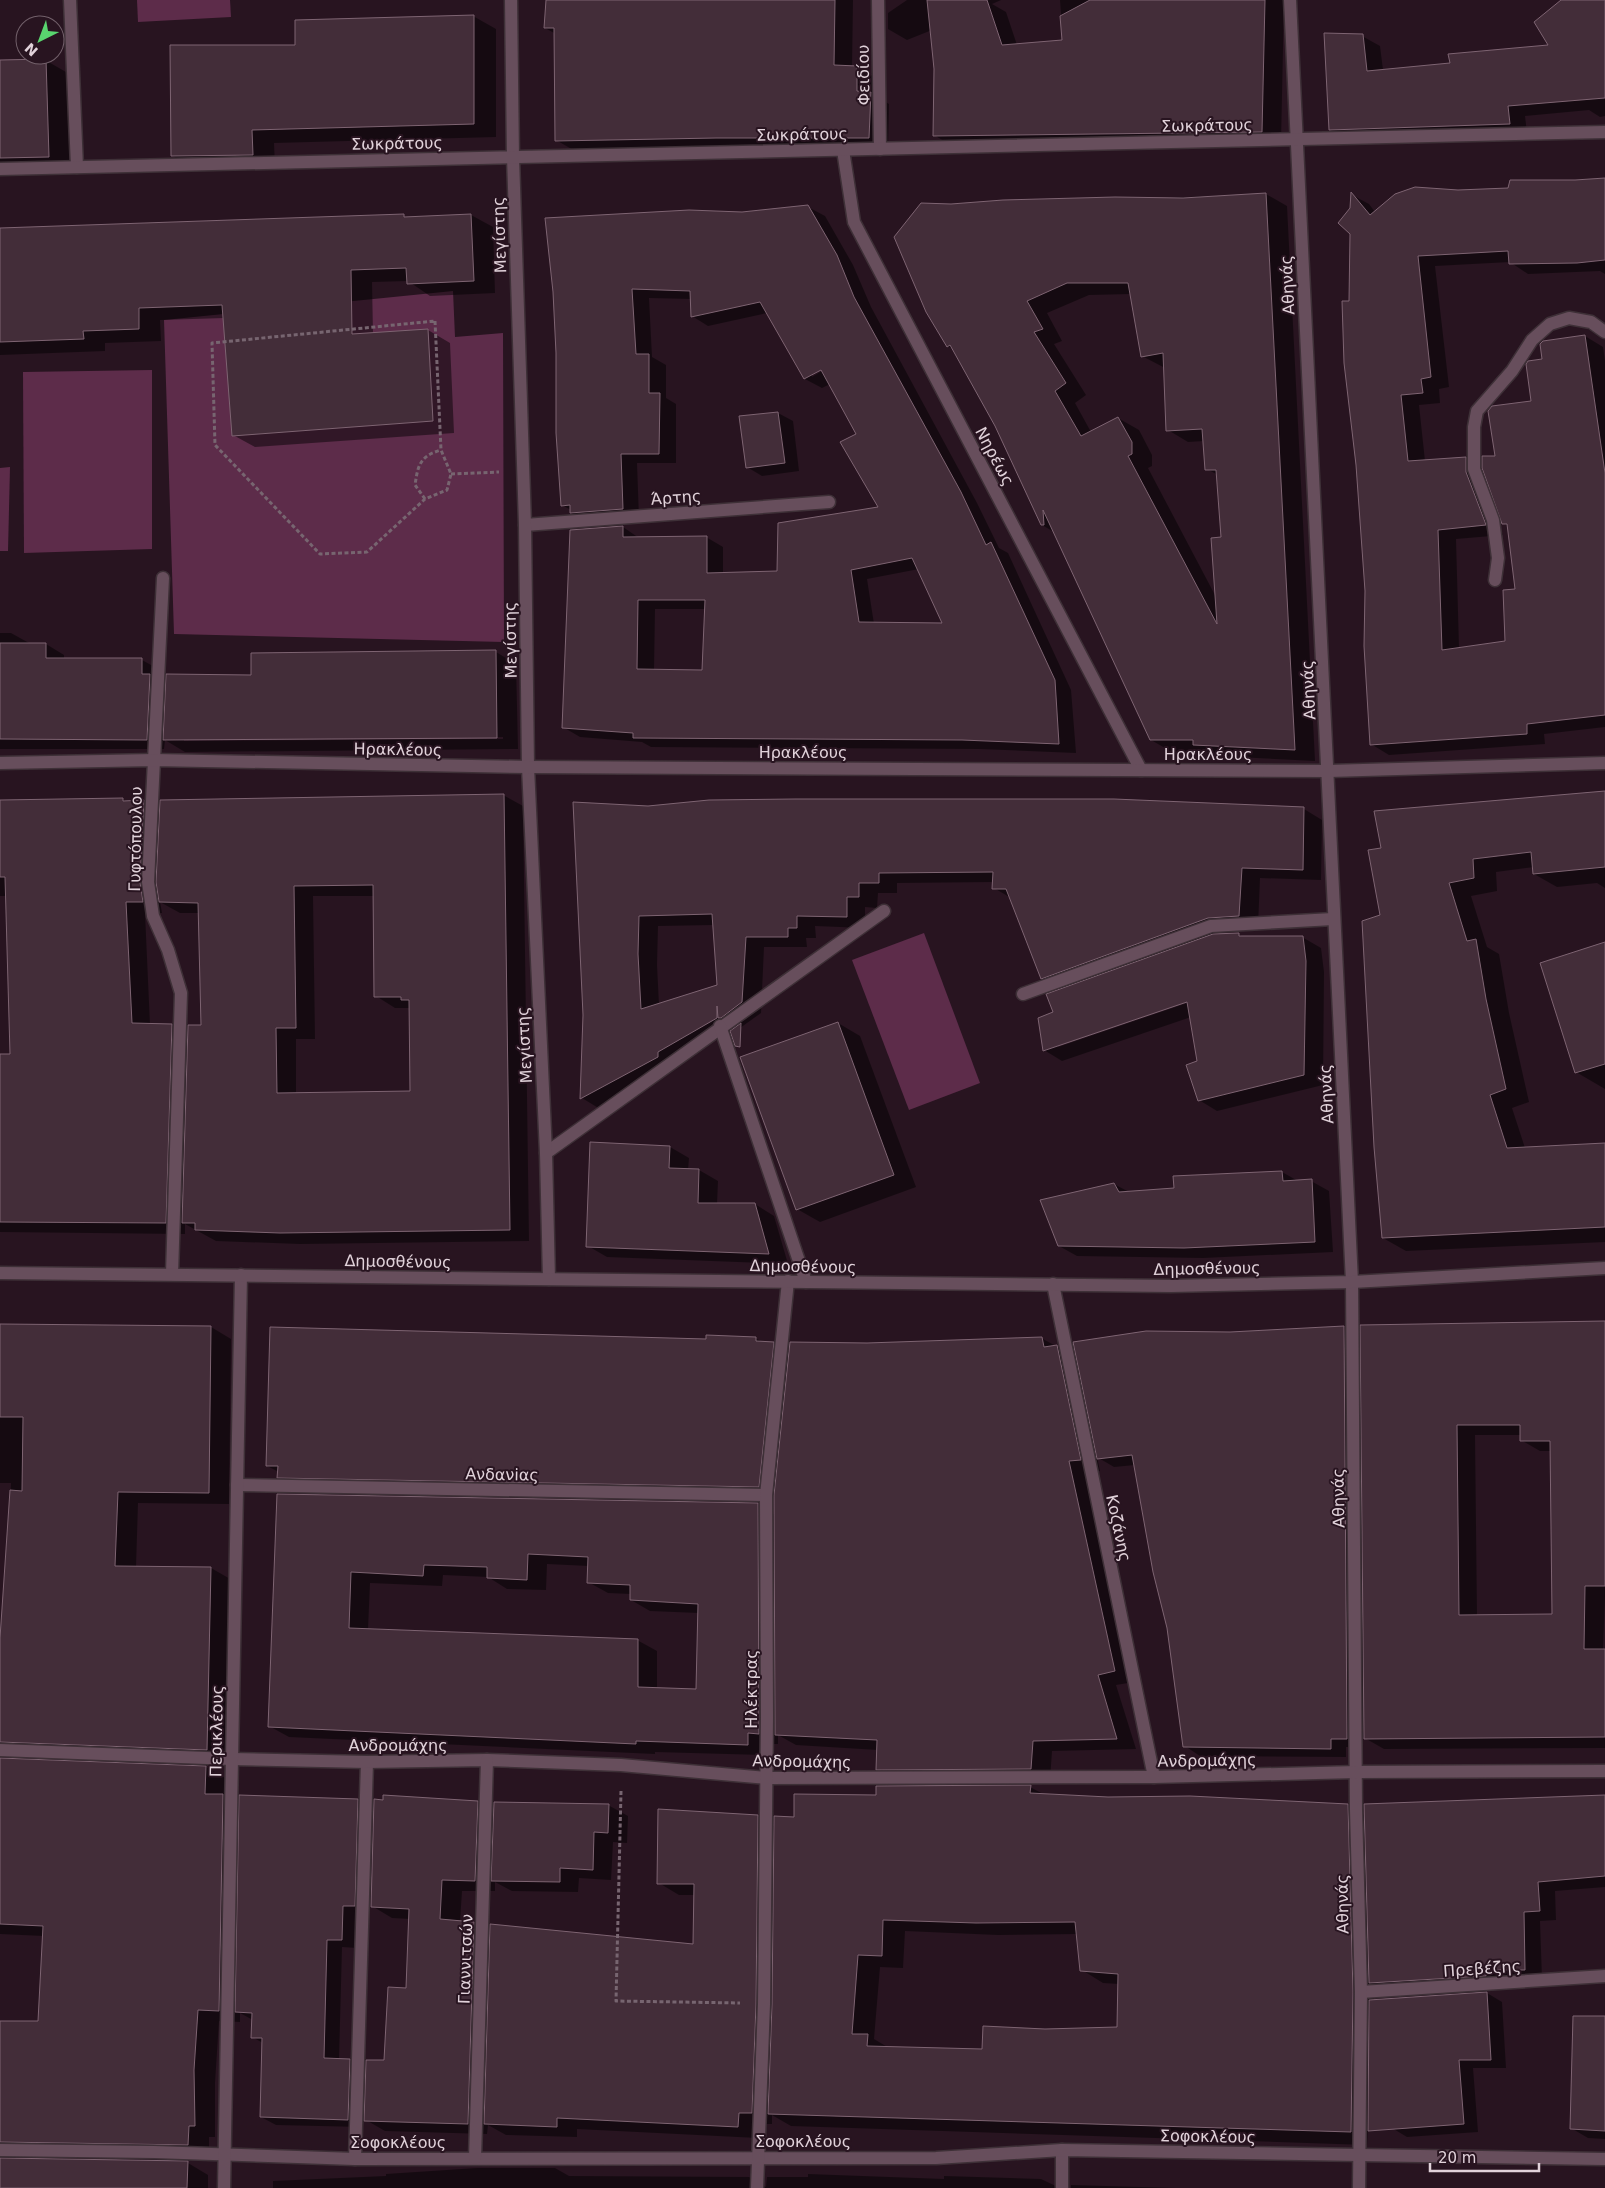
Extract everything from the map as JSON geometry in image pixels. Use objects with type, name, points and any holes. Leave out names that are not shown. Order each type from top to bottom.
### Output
[{"type":"street","points":[[70,0],[77,167]]},
{"type":"street","name":"Μεγίστης","points":[[511,0],[513,157],[525,525],[528,767],[546,1153],[548,1279]]},
{"type":"street","name":"Φειδίου","points":[[878,0],[880,149]]},
{"type":"street","name":"Αθηνάς","points":[[1290,0],[1295,139],[1329,771],[1333,919],[1352,1282],[1358,1772],[1356,1810],[1361,1992],[1359,2188]]},
{"type":"street","name":"Σωκράτους","points":[[0,169],[1605,132]]},
{"type":"street","name":"Νηρέως","points":[[843,150],[854,222],[1142,770]]},
{"type":"street","points":[[1495,580],[1498,558],[1493,520],[1474,469],[1476,411],[1512,371],[1532,340],[1550,324],[1569,318],[1591,322],[1605,332]]},
{"type":"street","name":"Άρτης","points":[[525,525],[829,502]]},
{"type":"street","name":"Γυφτόπουλου","points":[[163,578],[148,882],[153,916],[168,950],[181,993],[172,1274]]},
{"type":"street","name":"Ηρακλέους","points":[[0,763],[154,760],[528,767],[1329,771],[1605,763]]},
{"type":"street","points":[[546,1153],[720,1026],[884,911]]},
{"type":"street","points":[[1023,994],[1211,926],[1333,919]]},
{"type":"street","points":[[720,1026],[806,1282]]},
{"type":"street","name":"Δημοσθένους","points":[[0,1272],[1171,1286],[1352,1282],[1605,1268]]},
{"type":"street","name":"Περικλέους","points":[[224,2188],[241,1275]]},
{"type":"street","name":"Ηλέκτρας","points":[[757,2188],[764,2004],[766,1495],[788,1282]]},
{"type":"street","name":"Κοζάνης","points":[[1053,1284],[1154,1777]]},
{"type":"street","name":"Ανδανiας","points":[[237,1485],[766,1495]]},
{"type":"street","name":"Ανδρομάχης","points":[[0,1750],[367,1762],[487,1760],[621,1765],[766,1778],[1154,1777],[1358,1772],[1605,1771]]},
{"type":"street","name":"Γιαννιτσών","points":[[475,2158],[487,1760]]},
{"type":"street","points":[[355,2159],[367,1762]]},
{"type":"street","name":"Πρεβέζης","points":[[1361,1992],[1605,1976]]},
{"type":"street","name":"Σοφοκλέους","points":[[0,2150],[355,2159],[936,2158],[1062,2150],[1605,2159]]},
{"type":"street","points":[[1062,2150],[1062,2188]]},
{"type":"path","points":[[435,321],[441,450],[451,474],[447,490],[426,499],[367,552],[320,554],[215,445],[212,343],[435,321]]},
{"type":"path","points":[[426,499],[415,485],[417,467],[428,454],[441,450]]},
{"type":"path","points":[[451,474],[522,471]]},
{"type":"path","points":[[621,1765],[616,2001],[764,2004]]},
{"type":"shaded area","points":[[137,0],[230,0],[231,17],[138,22]]},
{"type":"shaded area","points":[[453,291],[455,337],[503,333],[504,642],[174,634],[164,320]]},
{"type":"shaded area","points":[[152,370],[152,549],[24,553],[23,372]]},
{"type":"shaded area","points":[[10,467],[8,551],[0,551],[0,468]]},
{"type":"shaded area","points":[[924,933],[980,1083],[909,1110],[852,960]]},
{"type":"building","points":[[546,0],[835,0],[834,65],[857,66],[857,91],[871,92],[869,138],[555,141],[554,28],[544,28]]},
{"type":"building","points":[[927,0],[987,0],[1002,45],[1062,40],[1060,16],[1090,0],[1265,0],[1262,132],[933,136],[934,69]]},
{"type":"building","points":[[1561,0],[1605,0],[1605,98],[1508,106],[1510,124],[1329,130],[1324,33],[1363,34],[1367,71],[1450,63],[1448,54],[1548,45],[1534,22]]},
{"type":"building","points":[[474,15],[474,124],[252,130],[253,155],[171,156],[170,45],[295,45],[295,20]]},
{"type":"building","points":[[0,60],[15,60],[15,65],[46,65],[49,157],[0,158]]},
{"type":"building","points":[[1605,178],[1605,260],[1577,263],[1509,264],[1508,251],[1418,256],[1431,377],[1421,379],[1423,393],[1401,395],[1408,461],[1466,457],[1466,472],[1486,525],[1438,530],[1442,650],[1505,641],[1503,590],[1515,589],[1507,524],[1502,524],[1482,468],[1482,456],[1495,456],[1488,411],[1492,406],[1531,401],[1526,364],[1528,361],[1542,359],[1540,344],[1543,341],[1585,335],[1605,473],[1605,715],[1527,724],[1527,734],[1370,745],[1364,646],[1365,591],[1356,465],[1344,363],[1342,301],[1349,301],[1350,234],[1338,223],[1350,208],[1351,192],[1370,215],[1395,194],[1415,187],[1458,190],[1508,188],[1510,180]]},
{"type":"building","points":[[1266,193],[1295,750],[1193,745],[1193,740],[1150,740],[1043,510],[1044,525],[1041,525],[995,426],[950,345],[947,347],[926,312],[894,237],[921,203],[951,204],[1003,200],[1115,197],[1183,198]],"holes":[[[1067,283],[1128,283],[1141,357],[1163,353],[1166,431],[1202,429],[1205,470],[1216,470],[1221,537],[1211,538],[1217,624],[1128,456],[1132,454],[1132,442],[1118,417],[1081,436],[1055,391],[1066,383],[1034,332],[1043,329],[1027,301]]]},
{"type":"building","points":[[808,205],[837,255],[854,297],[961,492],[986,545],[991,542],[1055,680],[1059,744],[962,740],[633,738],[633,733],[562,728],[570,530],[623,526],[623,537],[707,536],[707,573],[777,571],[778,523],[878,507],[840,442],[856,434],[821,370],[804,379],[760,302],[691,317],[690,291],[632,289],[636,354],[649,354],[649,393],[660,393],[659,454],[621,454],[623,509],[570,513],[570,505],[561,506],[556,433],[556,353],[553,292],[545,218],[689,210],[742,212]],"holes":[[[912,558],[942,623],[859,622],[851,570]],[[638,600],[705,600],[702,670],[637,669]]]},
{"type":"building","points":[[404,214],[404,217],[471,214],[474,281],[407,284],[406,268],[351,270],[352,334],[428,329],[433,421],[232,436],[222,305],[139,308],[139,329],[83,331],[84,339],[0,342],[0,228]]},
{"type":"building","points":[[778,412],[785,463],[746,468],[739,416]]},
{"type":"building","points":[[0,643],[46,643],[46,658],[142,658],[142,674],[150,674],[147,740],[0,739]]},
{"type":"building","points":[[496,650],[497,738],[163,740],[166,674],[251,675],[251,653]]},
{"type":"building","points":[[1605,791],[1605,867],[1533,874],[1531,852],[1473,859],[1474,878],[1449,883],[1467,941],[1476,939],[1486,999],[1506,1089],[1490,1095],[1507,1148],[1605,1143],[1605,1227],[1382,1238],[1374,1147],[1362,921],[1380,915],[1368,850],[1381,848],[1374,811]]},
{"type":"building","points":[[504,794],[510,1230],[280,1233],[195,1230],[195,1223],[182,1223],[188,1025],[201,1025],[198,903],[159,902],[156,882],[160,800]],"holes":[[[373,885],[374,997],[401,997],[401,1000],[409,1000],[410,1091],[277,1093],[276,1028],[296,1028],[294,886]]]},
{"type":"building","points":[[123,798],[123,801],[144,800],[140,882],[143,902],[126,902],[132,1023],[172,1024],[166,1223],[0,1222],[0,1054],[10,1054],[5,877],[0,877],[0,800]]},
{"type":"building","points":[[1114,799],[1304,807],[1303,870],[1242,868],[1239,916],[1208,918],[1041,979],[1006,889],[992,889],[993,872],[879,873],[879,883],[859,883],[859,897],[847,897],[847,917],[797,916],[797,928],[788,928],[788,937],[746,937],[742,1002],[721,1018],[718,1018],[717,1006],[717,1018],[658,1052],[658,1057],[580,1099],[583,1015],[573,802],[648,806],[709,800]],"holes":[[[712,914],[717,985],[641,1009],[638,954],[639,916]]]},
{"type":"building","points":[[1239,933],[1239,936],[1303,936],[1306,961],[1304,1075],[1198,1101],[1186,1065],[1197,1061],[1187,1002],[1043,1051],[1038,1018],[1053,1012],[1046,994],[1213,934]]},
{"type":"building","points":[[1605,942],[1605,1064],[1575,1073],[1540,963]]},
{"type":"building","points":[[838,1022],[894,1175],[796,1210],[740,1057]]},
{"type":"building","points":[[741,1023],[740,1047],[735,1046],[730,1031]]},
{"type":"building","points":[[590,1142],[670,1146],[669,1168],[699,1169],[698,1203],[755,1203],[769,1254],[586,1247]]},
{"type":"building","points":[[1282,1171],[1283,1181],[1312,1179],[1315,1242],[1184,1248],[1058,1246],[1040,1200],[1114,1183],[1119,1192],[1174,1188],[1173,1176]]},
{"type":"building","points":[[1605,1321],[1605,1586],[1585,1586],[1584,1649],[1605,1649],[1605,1737],[1364,1739],[1360,1325]],"holes":[[[1457,1425],[1520,1425],[1520,1441],[1550,1441],[1552,1614],[1459,1615]]]},
{"type":"building","points":[[0,1324],[211,1326],[209,1493],[118,1492],[115,1566],[211,1567],[207,1750],[0,1742],[0,1638],[10,1490],[22,1491],[23,1417],[0,1417]]},
{"type":"building","points":[[1344,1326],[1347,1739],[1331,1739],[1331,1749],[1183,1747],[1167,1628],[1153,1572],[1132,1455],[1097,1459],[1073,1342],[1146,1331],[1230,1332]]},
{"type":"building","points":[[270,1327],[706,1339],[706,1335],[756,1337],[756,1341],[774,1342],[759,1487],[277,1478],[278,1466],[266,1466]]},
{"type":"building","points":[[1042,1337],[1044,1347],[1057,1345],[1081,1460],[1069,1461],[1115,1671],[1098,1675],[1117,1739],[1033,1741],[1031,1769],[876,1770],[877,1740],[775,1735],[774,1495],[790,1342],[867,1343]]},
{"type":"building","points":[[277,1494],[758,1503],[759,1734],[748,1733],[748,1745],[636,1741],[636,1744],[268,1727]],"holes":[[[528,1554],[588,1557],[587,1583],[630,1585],[630,1600],[698,1604],[696,1689],[638,1687],[638,1639],[349,1628],[351,1572],[423,1576],[424,1565],[487,1567],[487,1578],[527,1580]]]},
{"type":"building","points":[[0,1758],[206,1766],[205,1794],[223,1794],[219,2011],[198,2010],[194,2070],[195,2126],[189,2126],[188,2145],[0,2142],[0,2021],[38,2021],[43,1926],[0,1924]]},
{"type":"building","points":[[1031,1785],[1030,1793],[1108,1797],[1190,1796],[1348,1804],[1353,1992],[1351,2132],[768,2114],[772,2004],[774,1816],[794,1817],[794,1794],[876,1795],[876,1786]],"holes":[[[883,1920],[976,1923],[1075,1922],[1080,1971],[1118,1974],[1117,2027],[1045,2029],[983,2026],[982,2049],[867,2046],[868,2034],[852,2034],[858,1955],[882,1956]]]},
{"type":"building","points":[[239,1795],[358,1799],[355,1906],[343,1906],[342,1940],[327,1940],[324,2058],[350,2059],[348,2120],[260,2117],[262,2038],[251,2038],[252,2013],[235,2012]]},
{"type":"building","points":[[383,1795],[478,1801],[475,1881],[442,1880],[440,1919],[474,1922],[468,2124],[364,2121],[366,2060],[384,2060],[388,1987],[406,1988],[409,1909],[371,1907],[374,1799],[383,1800]]},
{"type":"building","points":[[1605,1795],[1605,1876],[1538,1882],[1540,1911],[1524,1912],[1525,1970],[1486,1970],[1486,1976],[1369,1983],[1364,1804]]},
{"type":"building","points":[[494,1802],[609,1804],[608,1833],[594,1832],[593,1870],[560,1868],[560,1882],[491,1881]]},
{"type":"building","points":[[658,1809],[758,1815],[756,2004],[752,2113],[739,2113],[738,2127],[557,2118],[557,2127],[484,2124],[490,1924],[693,1944],[694,1884],[657,1884]]},
{"type":"building","points":[[1487,1992],[1491,2060],[1459,2060],[1464,2124],[1368,2131],[1369,2000]]},
{"type":"building","points":[[1573,2016],[1605,2016],[1605,2131],[1570,2129]]},
{"type":"building","points":[[0,2158],[188,2161],[187,2188],[0,2188]]}]
